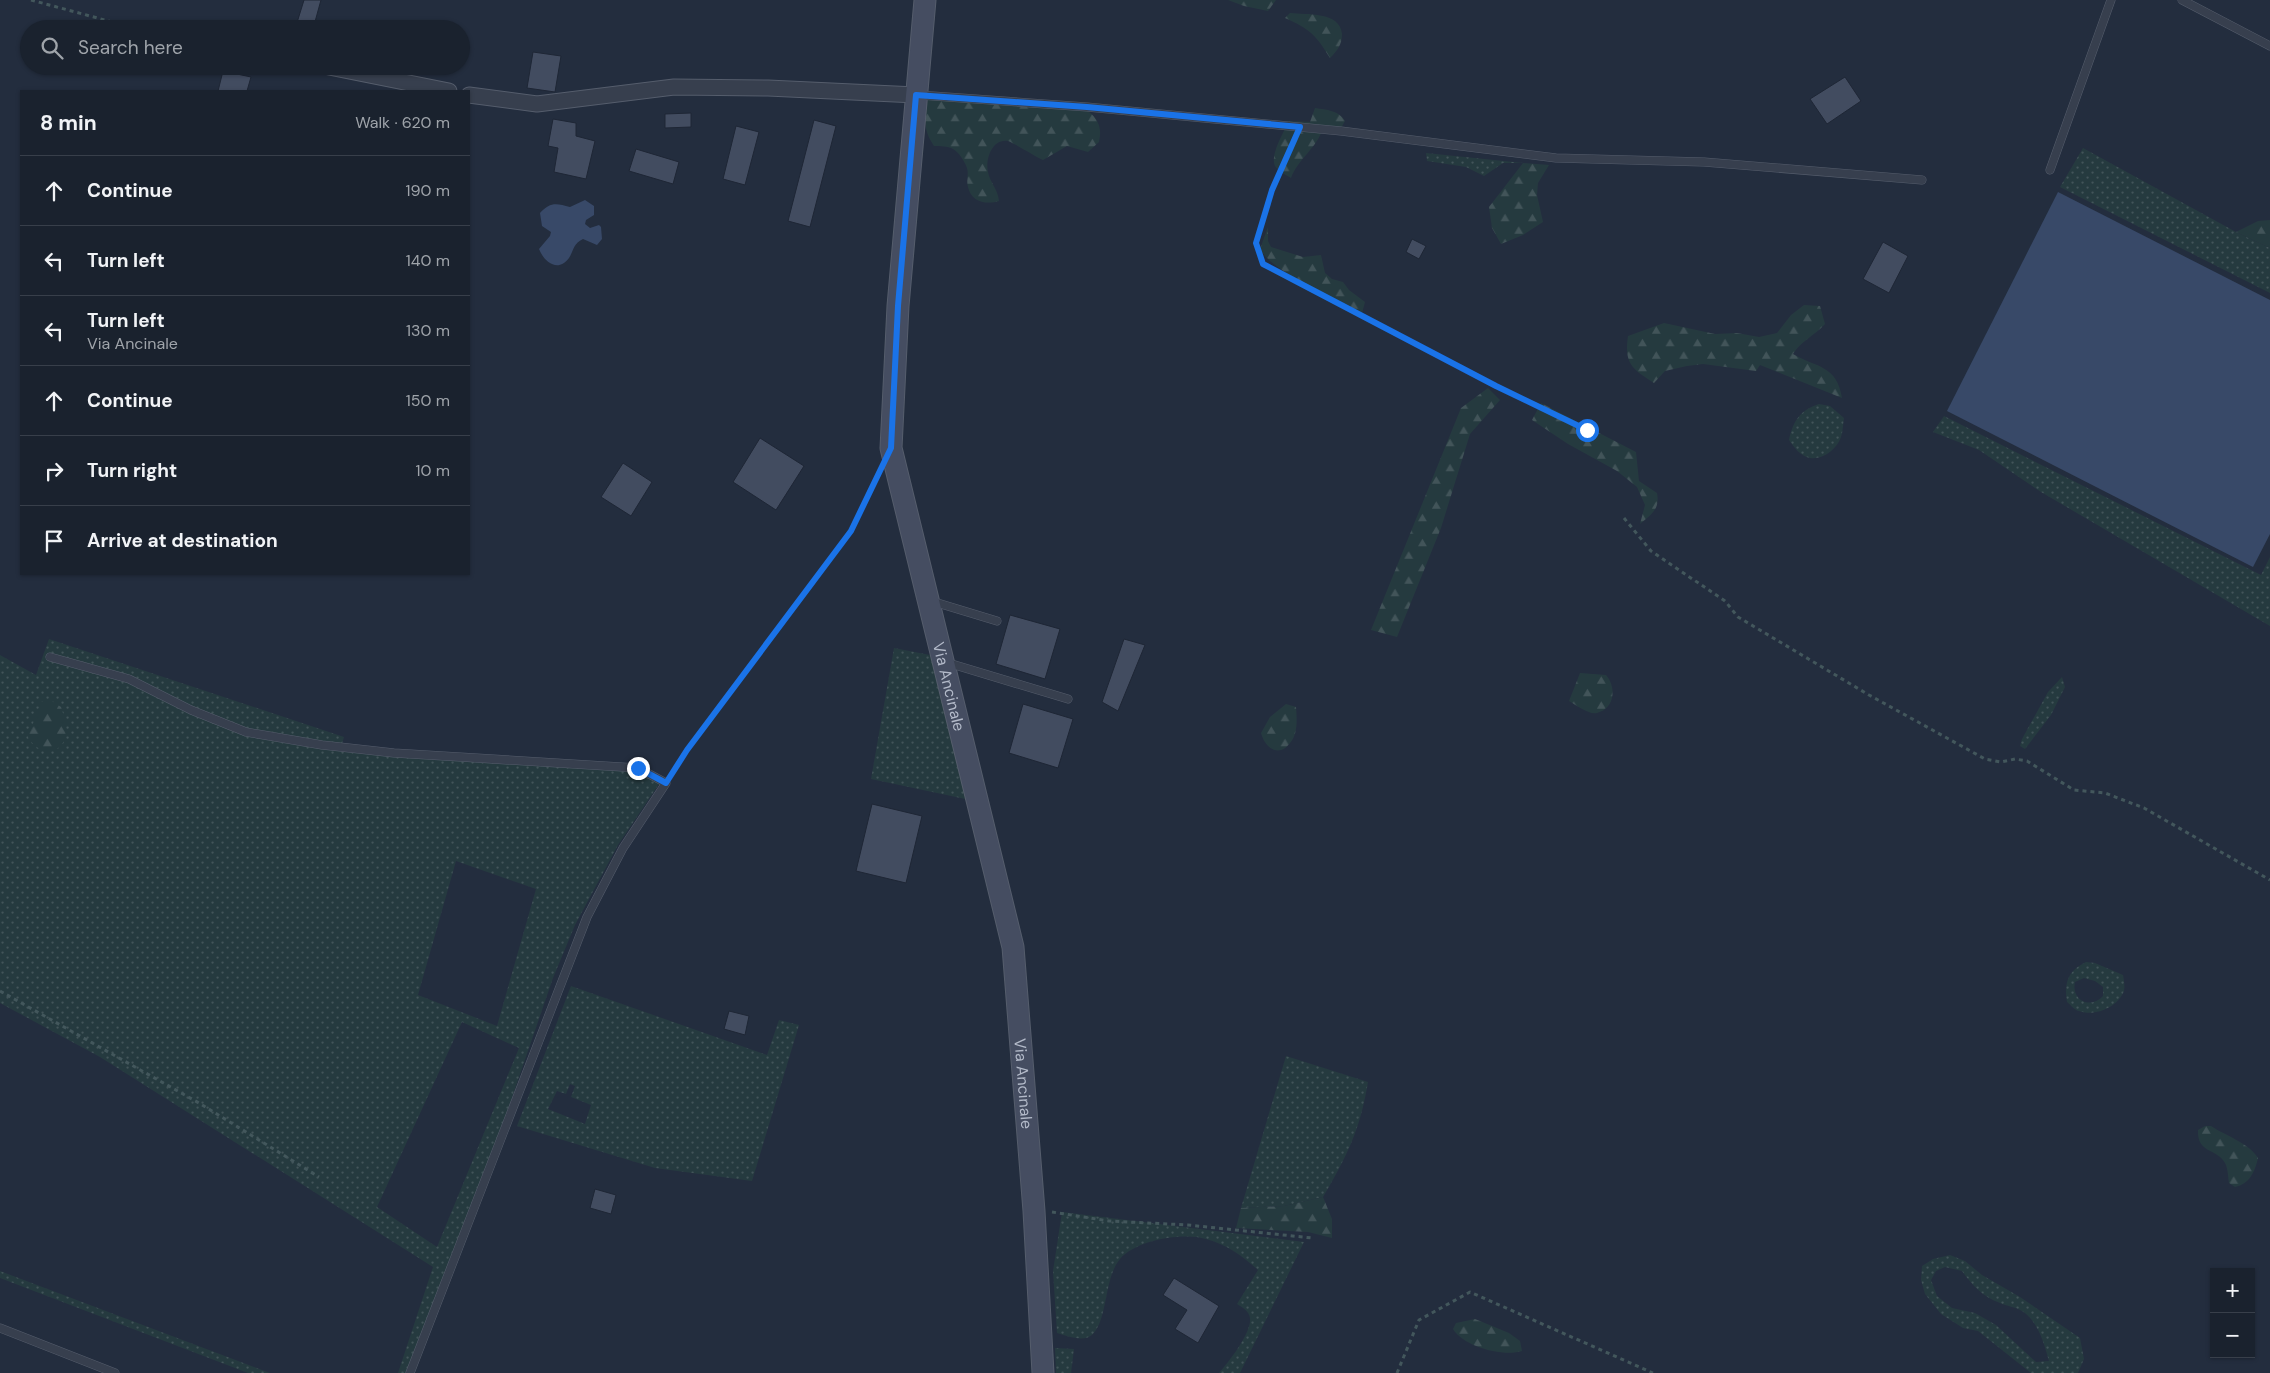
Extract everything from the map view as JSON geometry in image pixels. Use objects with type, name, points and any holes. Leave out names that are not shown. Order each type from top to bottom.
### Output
[{"type":"main road","name":"Via Ancinale","points":[[925,0],[898,306],[891,448],[1013,947],[1034,1212],[1043,1373]]},
{"type":"street","points":[[369,75],[444,90]]},
{"type":"street","points":[[470,95],[538,104],[674,87],[768,88],[916,95]]},
{"type":"lane","points":[[2050,170],[2112,0]]},
{"type":"lane","points":[[2182,0],[2270,46]]},
{"type":"lane","points":[[916,95],[1087,107],[1300,127],[1556,158],[1704,162],[1922,180]]},
{"type":"lane","points":[[929,600],[997,621]]},
{"type":"lane","points":[[50,657],[129,679],[191,710],[246,732],[322,745],[394,753],[638,768],[666,783],[623,848],[587,917],[410,1373]]},
{"type":"lane","points":[[944,662],[1068,699]]},
{"type":"lane","points":[[0,1328],[115,1373]]},
{"type":"path","points":[[30,0],[104,20]]},
{"type":"path","points":[[1300,127],[1272,190],[1256,243],[1263,264],[1496,386],[1587,430]]},
{"type":"path","points":[[666,783],[687,750],[851,531],[891,448]]},
{"type":"path","points":[[1624,518],[1650,551],[1726,601],[1738,617],[1869,696],[1984,759],[2001,762],[2015,759],[2027,761],[2074,790],[2105,794],[2144,808],[2270,880]]},
{"type":"path","points":[[0,991],[199,1102],[319,1177]]},
{"type":"path","points":[[1034,1212],[1059,1213],[1109,1221],[1188,1225],[1312,1238]]},
{"type":"path","points":[[1397,1373],[1419,1320],[1470,1292],[1653,1373]]},
{"type":"green space","points":[[1228,0],[1276,0],[1268,11],[1244,6]]},
{"type":"green space","points":[[1290,13],[1313,14],[1335,21],[1340,27],[1342,38],[1339,47],[1330,58],[1312,34],[1285,18]]},
{"type":"green space","points":[[928,98],[1088,111],[1099,125],[1099,142],[1088,152],[1067,146],[1043,160],[1008,141],[1002,141],[994,146],[991,151],[987,167],[999,201],[989,203],[980,201],[972,196],[970,192],[967,185],[967,168],[960,155],[951,148],[934,146],[930,140],[925,123]]},
{"type":"green space","points":[[1315,108],[1336,113],[1345,121],[1341,128],[1323,128],[1316,142],[1298,165],[1291,178],[1275,166],[1274,155],[1276,149],[1289,121],[1310,122]]},
{"type":"green space","points":[[2083,148],[2236,232],[2270,248],[2270,293],[2060,187]]},
{"type":"green space","points":[[1426,153],[1523,163],[1503,163],[1484,176],[1466,167],[1427,161]]},
{"type":"green space","points":[[1523,163],[1549,165],[1538,183],[1537,195],[1543,222],[1523,235],[1501,244],[1492,228],[1489,207]]},
{"type":"green space","points":[[2270,220],[2270,248],[2236,232],[2258,221]]},
{"type":"green space","points":[[1268,227],[1268,241],[1271,247],[1303,257],[1321,255],[1325,273],[1332,279],[1343,282],[1349,290],[1365,302],[1362,313],[1291,276],[1267,258],[1260,249]]},
{"type":"green space","points":[[1804,305],[1820,306],[1825,324],[1793,354],[1831,373],[1836,379],[1842,398],[1760,365],[1756,371],[1703,364],[1687,366],[1665,371],[1654,383],[1640,374],[1631,365],[1627,353],[1628,336],[1664,323],[1715,334],[1737,333],[1759,337],[1777,333],[1791,315]]},
{"type":"green space","points":[[1488,388],[1500,400],[1470,434],[1441,528],[1397,637],[1371,630],[1461,408]]},
{"type":"green space","points":[[1541,403],[1636,452],[1639,481],[1657,493],[1658,499],[1656,507],[1651,514],[1640,524],[1645,505],[1637,487],[1617,471],[1568,444],[1532,420]]},
{"type":"green space","points":[[1819,404],[1830,406],[1844,418],[1842,432],[1836,446],[1829,453],[1820,457],[1810,458],[1800,453],[1789,440],[1798,417],[1807,409]]},
{"type":"green space","points":[[1944,416],[2261,575],[2270,557],[2270,626],[2041,492],[1979,450],[1933,432]]},
{"type":"green space","points":[[49,639],[344,737],[341,747],[638,769],[661,781],[618,845],[575,925],[553,978],[493,1153],[409,1373],[398,1373],[433,1267],[100,1057],[0,1003],[0,655],[36,675]],"holes":[[[456,861],[536,889],[497,1026],[418,995]],[[462,1022],[519,1048],[437,1247],[377,1207]]]},
{"type":"green space","points":[[894,648],[935,656],[970,800],[871,779]]},
{"type":"green space","points":[[1580,673],[1606,675],[1613,691],[1611,702],[1603,710],[1597,713],[1590,713],[1569,701]]},
{"type":"green space","points":[[2062,677],[2065,687],[2051,715],[2025,749],[2020,746],[2022,739],[2048,692]]},
{"type":"green space","points":[[49,699],[61,707],[66,728],[65,739],[61,745],[51,751],[38,748],[28,737],[41,702]]},
{"type":"green space","points":[[1286,704],[1296,707],[1296,731],[1293,739],[1286,747],[1277,750],[1269,747],[1261,733],[1270,717]]},
{"type":"green space","points":[[2086,962],[2095,963],[2123,975],[2124,991],[2117,1002],[2099,1012],[2085,1013],[2074,1009],[2067,1002],[2067,983],[2071,973]],"holes":[[[2084,978],[2095,981],[2103,987],[2103,996],[2093,1002],[2083,1001],[2079,998],[2076,994],[2075,982]]]},
{"type":"green space","points":[[571,986],[767,1055],[779,1020],[799,1025],[752,1181],[655,1168],[517,1126]],"holes":[[[570,1084],[575,1086],[571,1097],[591,1105],[585,1124],[548,1109],[557,1091],[566,1094]]]},
{"type":"green space","points":[[1286,1056],[1368,1082],[1357,1129],[1346,1155],[1323,1197],[1284,1206],[1241,1208]]},
{"type":"green space","points":[[2205,1126],[2211,1126],[2243,1144],[2258,1158],[2253,1172],[2244,1183],[2235,1187],[2229,1183],[2227,1170],[2222,1158],[2204,1147],[2201,1143],[2198,1130]]},
{"type":"green space","points":[[1323,1197],[1332,1219],[1332,1238],[1308,1232],[1236,1228],[1241,1208],[1284,1206]]},
{"type":"green space","points":[[1062,1212],[1304,1242],[1240,1373],[1219,1373],[1244,1339],[1250,1324],[1248,1313],[1237,1304],[1258,1270],[1247,1260],[1221,1244],[1206,1239],[1185,1236],[1148,1242],[1127,1252],[1115,1267],[1101,1318],[1093,1334],[1085,1338],[1066,1336],[1057,1333],[1053,1271]]},
{"type":"green space","points":[[1950,1255],[1965,1261],[1982,1275],[2020,1297],[2080,1338],[2084,1359],[2078,1373],[2031,1373],[1978,1331],[1963,1328],[1941,1314],[1925,1294],[1921,1280],[1922,1266],[1933,1259]],"holes":[[[1945,1267],[1962,1271],[1983,1294],[2028,1315],[2040,1333],[2049,1361],[2036,1362],[1996,1325],[1975,1313],[1952,1308],[1937,1296],[1931,1280],[1936,1271]]]},
{"type":"green space","points":[[0,1271],[270,1373],[248,1373],[0,1278]]},
{"type":"green space","points":[[1475,1319],[1509,1333],[1520,1341],[1522,1351],[1505,1353],[1485,1349],[1466,1341],[1453,1329],[1456,1323]]},
{"type":"green space","points":[[1055,1348],[1074,1349],[1071,1373],[1056,1373]]},
{"type":"water","points":[[2058,192],[2270,300],[2270,534],[2253,567],[1947,411]]},
{"type":"water","points":[[585,200],[594,206],[594,215],[586,220],[585,224],[590,228],[599,225],[601,227],[602,239],[597,245],[583,239],[575,245],[569,258],[560,265],[548,262],[539,249],[551,232],[542,226],[540,213],[550,205],[557,204],[570,207]]},
{"type":"building","points":[[304,0],[321,0],[315,20],[298,20]]},
{"type":"building","points":[[533,52],[561,56],[555,92],[527,88]]},
{"type":"building","points":[[222,75],[251,77],[247,90],[218,90]]},
{"type":"building","points":[[1845,77],[1861,101],[1827,124],[1810,99]]},
{"type":"building","points":[[691,113],[691,127],[665,128],[665,114]]},
{"type":"building","points":[[553,119],[576,123],[576,136],[595,141],[586,179],[554,172],[558,148],[548,146]]},
{"type":"building","points":[[814,120],[836,126],[810,227],[788,221]]},
{"type":"building","points":[[736,126],[759,132],[745,185],[723,179]]},
{"type":"building","points":[[636,149],[679,162],[673,184],[629,171]]},
{"type":"building","points":[[1412,239],[1426,246],[1419,259],[1406,252]]},
{"type":"building","points":[[1883,242],[1908,256],[1889,293],[1863,279]]},
{"type":"building","points":[[760,438],[804,466],[776,510],[733,482]]},
{"type":"building","points":[[623,463],[652,482],[631,516],[601,497]]},
{"type":"building","points":[[1010,615],[1060,629],[1045,679],[996,664]]},
{"type":"building","points":[[1124,639],[1145,645],[1118,711],[1102,702]]},
{"type":"building","points":[[1023,704],[1073,719],[1058,768],[1009,753]]},
{"type":"building","points":[[872,804],[922,816],[906,883],[856,871]]},
{"type":"building","points":[[729,1011],[749,1016],[745,1035],[724,1029]]},
{"type":"building","points":[[595,1189],[616,1195],[611,1214],[590,1208]]},
{"type":"building","points":[[1174,1278],[1219,1306],[1198,1343],[1175,1329],[1187,1310],[1163,1295]]},
{"type":"route","points":[[638,768],[666,783],[687,750],[851,531],[891,448],[898,306],[916,95],[1087,107],[1300,127],[1272,190],[1256,243],[1263,264],[1496,386],[1587,430]]}]
